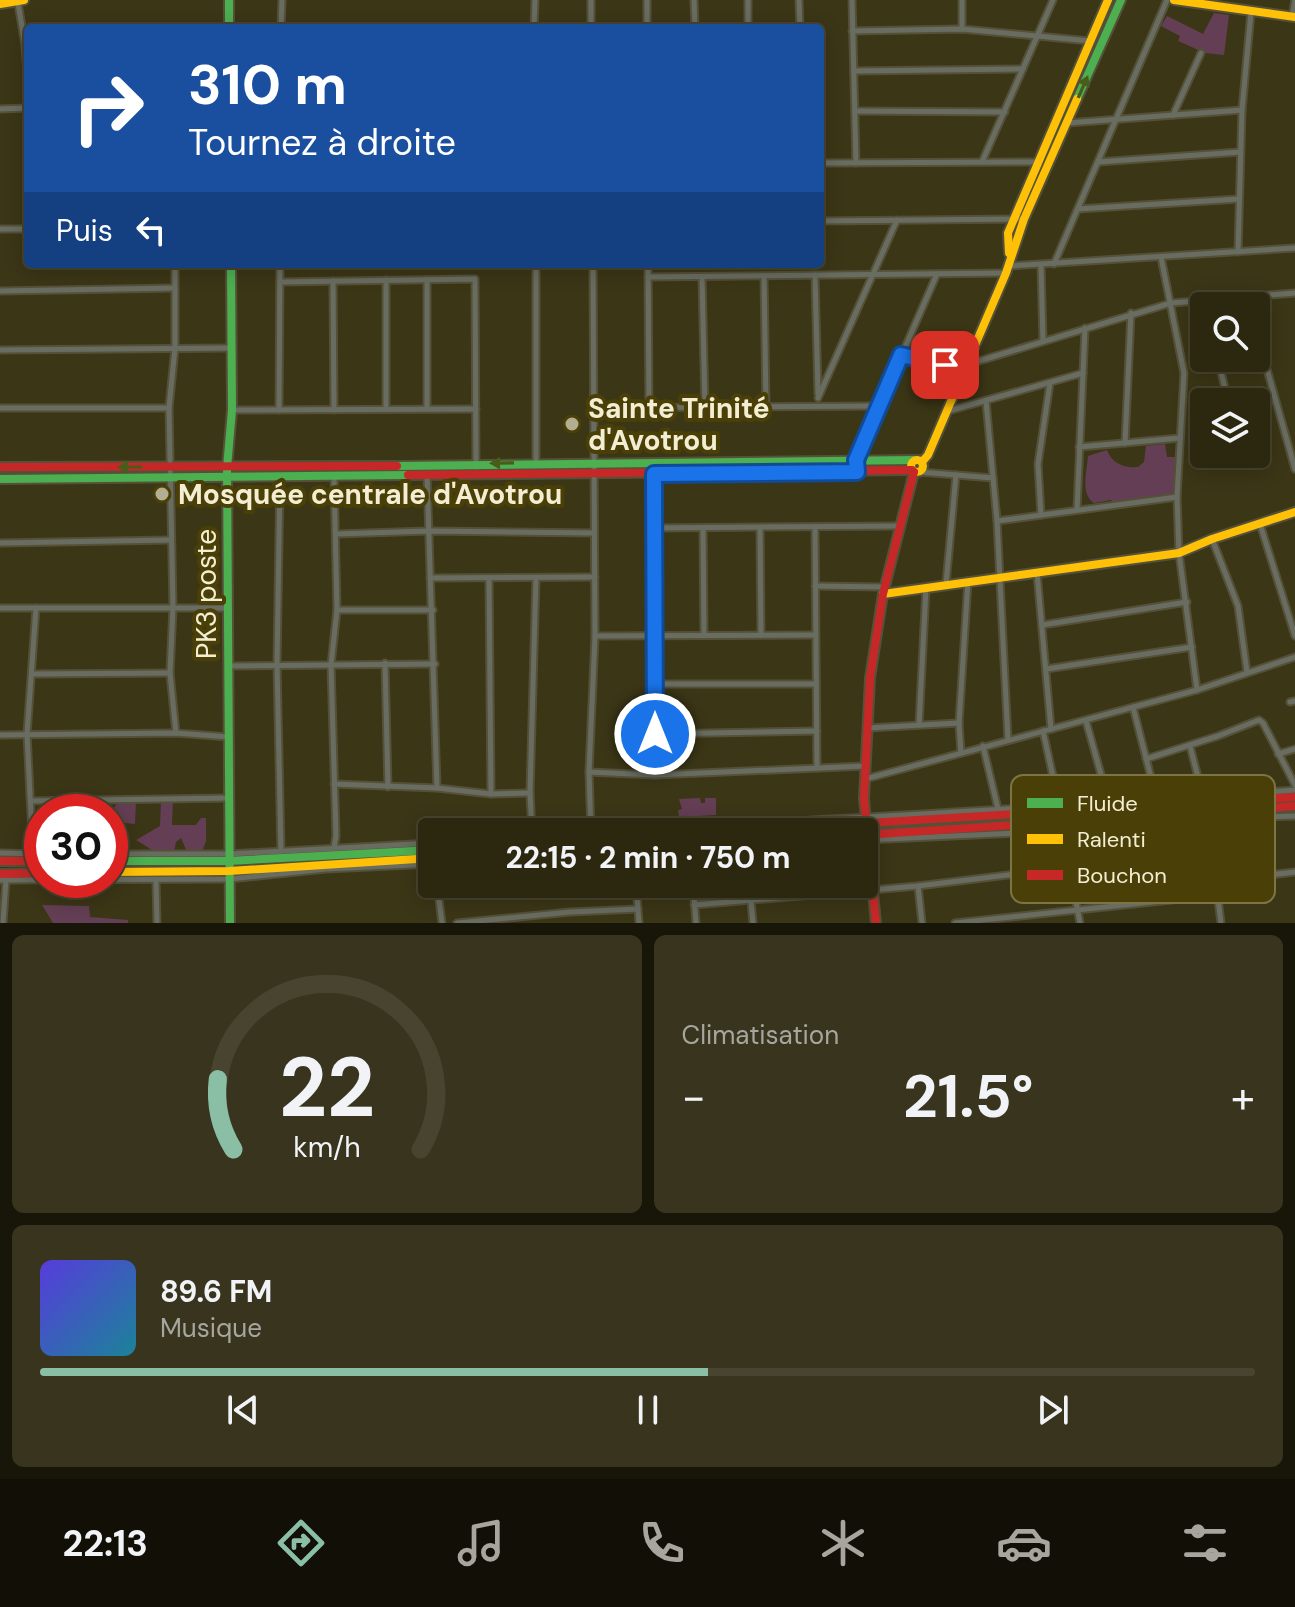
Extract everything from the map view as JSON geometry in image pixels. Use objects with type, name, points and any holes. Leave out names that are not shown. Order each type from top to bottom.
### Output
[{"type":"street","points":[[229,0],[229,24]]},
{"type":"street","points":[[281,24],[282,0]]},
{"type":"street","points":[[534,24],[535,0]]},
{"type":"street","points":[[591,0],[591,24]]},
{"type":"street","points":[[647,0],[647,24]]},
{"type":"street","points":[[694,0],[695,24]]},
{"type":"street","points":[[748,0],[748,24]]},
{"type":"street","points":[[799,0],[800,24]]},
{"type":"street","points":[[962,0],[962,29]]},
{"type":"street","points":[[982,162],[1053,0]]},
{"type":"street","points":[[1019,219],[1039,162],[1108,0]]},
{"type":"street","points":[[865,818],[870,678],[884,591],[917,467],[928,455],[1008,267],[1008,233],[1019,219],[1067,123],[1121,0]]},
{"type":"street","points":[[1054,264],[1167,0]]},
{"type":"street","points":[[1174,0],[1294,17],[1295,0]]},
{"type":"street","points":[[0,4],[21,1],[24,27]]},
{"type":"street","points":[[854,1],[856,163]]},
{"type":"street","points":[[1238,252],[1242,110],[1251,12]]},
{"type":"street","points":[[852,31],[962,29],[1090,41]]},
{"type":"street","points":[[1173,115],[1201,53]]},
{"type":"street","points":[[854,71],[1023,69]]},
{"type":"street","points":[[0,109],[24,108]]},
{"type":"street","points":[[1067,123],[1242,110]]},
{"type":"street","points":[[855,111],[1005,112]]},
{"type":"street","points":[[1098,162],[1241,152]]},
{"type":"street","points":[[824,163],[1039,162]]},
{"type":"street","points":[[1078,209],[1239,199]]},
{"type":"street","points":[[824,221],[1019,219]]},
{"type":"street","points":[[818,398],[897,220]]},
{"type":"street","points":[[0,229],[24,229]]},
{"type":"street","points":[[648,277],[937,274],[1295,248]]},
{"type":"street","points":[[1161,257],[1184,373],[1177,497],[1179,553],[1197,690]]},
{"type":"street","points":[[1041,265],[1043,341]]},
{"type":"street","points":[[175,268],[175,348],[169,408],[173,607],[170,673],[176,733]]},
{"type":"street","name":"PK3 poste","points":[[230,923],[227,468],[232,410],[231,268]]},
{"type":"street","points":[[279,410],[280,268]]},
{"type":"street","points":[[536,268],[536,463]]},
{"type":"street","points":[[591,818],[589,772],[595,636],[593,268]]},
{"type":"street","points":[[648,268],[649,408]]},
{"type":"street","points":[[857,472],[856,460],[937,274]]},
{"type":"street","points":[[815,275],[819,407]]},
{"type":"street","points":[[764,276],[766,407]]},
{"type":"street","points":[[702,277],[705,407]]},
{"type":"street","points":[[280,282],[475,279],[477,475]]},
{"type":"street","points":[[386,280],[386,409]]},
{"type":"street","points":[[427,280],[427,409]]},
{"type":"street","points":[[333,281],[334,410]]},
{"type":"street","points":[[0,291],[175,288]]},
{"type":"street","points":[[1270,295],[1295,293]]},
{"type":"street","points":[[901,355],[968,367],[1131,313],[1171,303],[1190,303]]},
{"type":"street","points":[[1125,443],[1131,313]]},
{"type":"street","points":[[1077,509],[1085,328]]},
{"type":"street","points":[[0,350],[231,348]]},
{"type":"street","points":[[1268,372],[1295,469]]},
{"type":"street","points":[[948,411],[1083,373]]},
{"type":"street","points":[[1041,515],[1038,464],[1050,383]]},
{"type":"street","points":[[986,401],[997,521],[1008,740]]},
{"type":"street","points":[[594,408],[879,406]]},
{"type":"street","points":[[0,408],[169,408]]},
{"type":"street","points":[[232,410],[476,409]]},
{"type":"street","points":[[1079,447],[1180,438]]},
{"type":"street","points":[[0,467],[227,468],[856,460],[993,478]]},
{"type":"street","points":[[0,479],[857,472],[917,467]]},
{"type":"street","points":[[654,474],[655,775]]},
{"type":"street","points":[[427,475],[437,788]]},
{"type":"street","points":[[946,584],[956,475]]},
{"type":"street","points":[[334,476],[337,610],[331,665],[334,848]]},
{"type":"street","points":[[280,477],[277,665],[281,851]]},
{"type":"street","points":[[997,521],[1177,497]]},
{"type":"street","points":[[815,586],[884,591],[926,588],[1179,553],[1295,512]]},
{"type":"street","points":[[1260,524],[1295,636]]},
{"type":"street","points":[[654,528],[900,526]]},
{"type":"street","points":[[815,527],[817,768]]},
{"type":"street","points":[[703,528],[704,635]]},
{"type":"street","points":[[760,528],[761,635]]},
{"type":"street","points":[[336,534],[429,531],[595,533]]},
{"type":"street","points":[[1212,539],[1238,606],[1247,672]]},
{"type":"street","points":[[0,543],[170,540]]},
{"type":"street","points":[[1037,572],[1051,729]]},
{"type":"street","points":[[430,578],[595,577]]},
{"type":"street","points":[[489,578],[491,794]]},
{"type":"street","points":[[531,818],[536,578]]},
{"type":"street","points":[[961,753],[959,723],[968,580]]},
{"type":"street","points":[[919,725],[926,588]]},
{"type":"street","points":[[1042,625],[1187,602]]},
{"type":"street","points":[[0,608],[228,608]]},
{"type":"street","points":[[31,794],[27,734],[36,608]]},
{"type":"street","points":[[337,610],[433,610]]},
{"type":"street","points":[[595,636],[815,635]]},
{"type":"street","points":[[1046,669],[1192,647]]},
{"type":"street","points":[[865,779],[1197,690],[1295,657]]},
{"type":"street","points":[[385,663],[388,787]]},
{"type":"street","points":[[228,666],[435,664]]},
{"type":"street","points":[[33,674],[170,673]]},
{"type":"street","points":[[655,684],[816,684]]},
{"type":"street","points":[[1133,707],[1150,775]]},
{"type":"street","points":[[1146,759],[1259,720],[1295,787],[1275,789]]},
{"type":"street","points":[[1086,721],[1101,775]]},
{"type":"street","points":[[867,728],[959,723]]},
{"type":"street","points":[[655,734],[817,731]]},
{"type":"street","points":[[1043,731],[1053,775]]},
{"type":"street","points":[[0,735],[176,733],[229,737]]},
{"type":"street","points":[[983,746],[998,809]]},
{"type":"street","points":[[1190,746],[1197,775]]},
{"type":"street","points":[[1278,754],[1295,749]]},
{"type":"street","points":[[589,772],[655,775],[865,766]]},
{"type":"street","points":[[334,784],[437,788],[491,794],[530,793]]},
{"type":"street","points":[[1275,798],[1295,797]]},
{"type":"street","points":[[128,800],[229,798]]},
{"type":"street","points":[[1275,807],[1295,806]]},
{"type":"street","points":[[878,819],[1011,808]]},
{"type":"street","points":[[878,819],[1011,812]]},
{"type":"street","points":[[1275,817],[1295,816]]},
{"type":"street","points":[[878,837],[1011,827]]},
{"type":"street","points":[[878,838],[1011,833]]},
{"type":"street","points":[[128,854],[229,857],[418,844]]},
{"type":"street","points":[[128,860],[418,850]]},
{"type":"street","points":[[0,853],[24,854]]},
{"type":"street","points":[[0,861],[24,861]]},
{"type":"street","points":[[2,878],[156,881],[418,862]]},
{"type":"street","points":[[128,872],[229,875]]},
{"type":"street","points":[[1275,874],[1295,872]]},
{"type":"street","points":[[878,890],[1011,874]]},
{"type":"street","points":[[2,878],[24,875]]},
{"type":"street","points":[[2,878],[3,923]]},
{"type":"street","points":[[156,881],[157,923]]},
{"type":"street","points":[[918,886],[922,923]]},
{"type":"street","points":[[439,898],[442,923]]},
{"type":"street","points":[[637,898],[639,923]]},
{"type":"street","points":[[694,898],[696,923]]},
{"type":"street","points":[[694,905],[792,898]]},
{"type":"street","points":[[874,898],[876,923]]},
{"type":"street","points":[[751,902],[753,923]]},
{"type":"street","points":[[1076,903],[1080,923]]},
{"type":"street","points":[[955,923],[1137,903]]},
{"type":"street","points":[[1219,903],[1221,923]]},
{"type":"street","points":[[457,923],[638,909]]},
{"type":"street","points":[[570,912],[571,923]]},
{"type":"shaded area","points":[[1214,13],[1229,15],[1224,55],[1205,53],[1178,41],[1180,36],[1161,26],[1167,16],[1203,34]]},
{"type":"shaded area","points":[[1165,444],[1167,457],[1177,457],[1178,493],[1112,502],[1094,503],[1090,499],[1085,482],[1088,456],[1107,450],[1119,464],[1138,467],[1144,462],[1146,446]]},
{"type":"shaded area","points":[[700,798],[701,803],[705,803],[705,798],[716,798],[716,815],[679,817],[678,810],[682,809],[679,799]]},
{"type":"shaded area","points":[[161,800],[173,800],[172,825],[196,825],[201,818],[206,818],[206,841],[202,852],[187,852],[181,838],[176,842],[174,852],[152,850],[136,840],[160,826]]},
{"type":"shaded area","points":[[128,801],[136,801],[135,824],[128,823]]},
{"type":"shaded area","points":[[42,905],[89,906],[90,917],[128,920],[128,923],[53,923]]},
{"type":"waterway","points":[[1026,205],[1115,0]]},
{"type":"waterway","points":[[1013,234],[1018,224]]},
{"type":"traffic: fast","points":[[229,0],[229,24]]},
{"type":"traffic: fast","points":[[1077,99],[1121,0]]},
{"type":"traffic: fast","points":[[230,923],[227,468],[232,410],[231,268]]},
{"type":"traffic: fast","points":[[397,466],[916,460]]},
{"type":"traffic: fast","points":[[0,479],[408,475]]},
{"type":"traffic: fast","points":[[128,861],[228,861],[418,851]]},
{"type":"traffic: slow","points":[[0,4],[24,0]]},
{"type":"traffic: slow","points":[[1009,253],[1008,233],[1108,0]]},
{"type":"traffic: slow","points":[[1174,0],[1295,17]]},
{"type":"traffic: slow","points":[[922,462],[928,455],[1006,273],[1024,219],[1077,99]]},
{"type":"traffic: slow","points":[[912,461],[922,461],[923,466],[922,471],[912,471],[912,461]]},
{"type":"traffic: slow","points":[[883,594],[1179,553],[1295,512]]},
{"type":"traffic: slow","points":[[128,872],[229,871],[418,859]]},
{"type":"traffic: jam","points":[[0,467],[397,466]]},
{"type":"traffic: jam","points":[[408,475],[912,470]]},
{"type":"traffic: jam","points":[[876,923],[864,799],[870,678],[883,594],[914,472]]},
{"type":"traffic: jam","points":[[1275,798],[1295,797]]},
{"type":"traffic: jam","points":[[1275,807],[1295,806]]},
{"type":"traffic: jam","points":[[878,822],[1011,814]]},
{"type":"traffic: jam","points":[[878,834],[1011,825]]},
{"type":"traffic: jam","points":[[0,861],[24,861]]},
{"type":"traffic: jam","points":[[0,874],[24,873]]},
{"type":"place","name":"Sainte Trinité d'Avotrou","points":[[572,424]]},
{"type":"place","name":"Mosquée centrale d'Avotrou","points":[[162,494]]},
{"type":"route","points":[[655,734],[654,474],[857,472],[856,460],[901,355],[945,365]]}]
